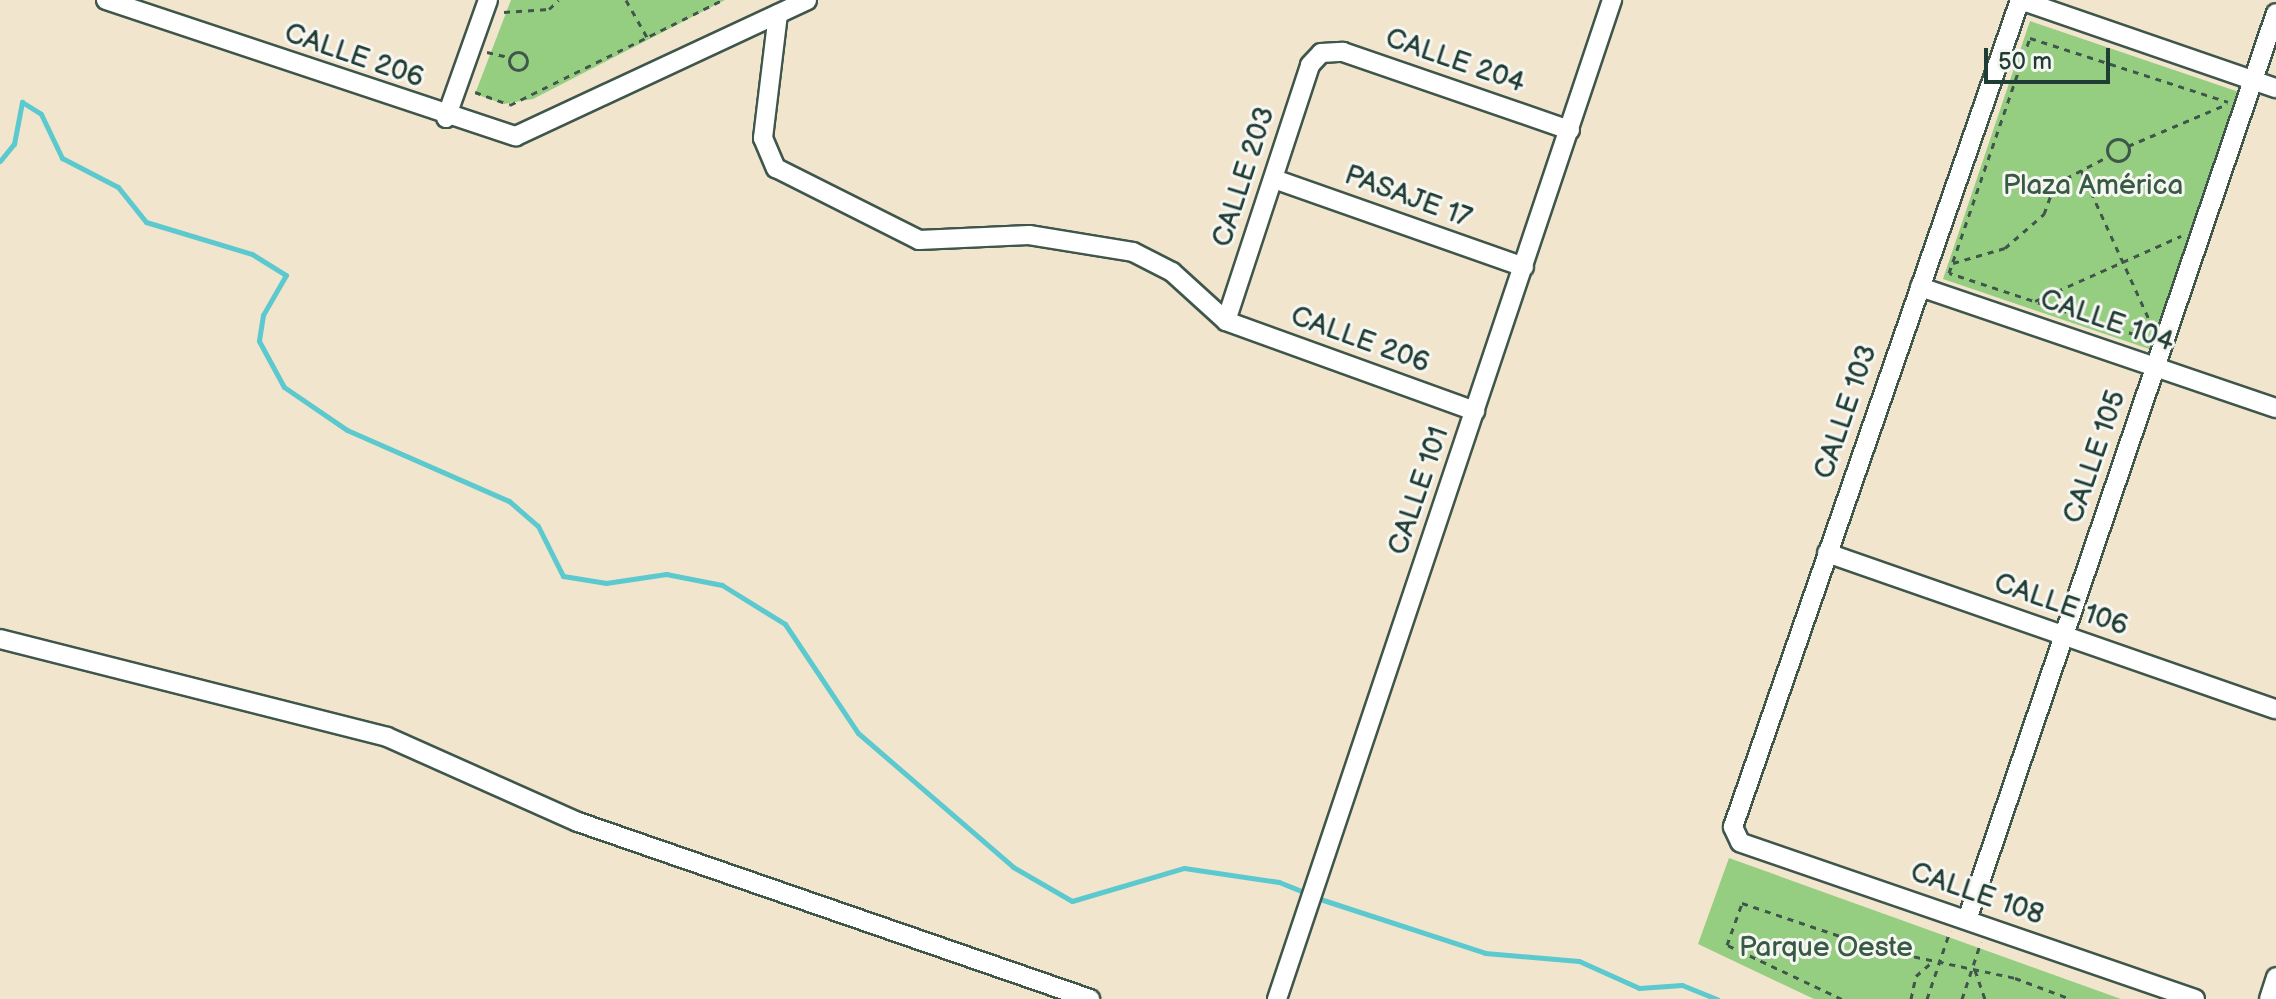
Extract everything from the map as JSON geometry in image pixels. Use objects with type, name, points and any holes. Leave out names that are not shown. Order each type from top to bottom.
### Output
[{"type":"street","name":"CALLE 206","points":[[106,0],[492,134],[537,129],[778,14]]},
{"type":"street","points":[[163,20],[169,0]]},
{"type":"street","points":[[807,0],[778,14],[763,138],[776,168],[919,240],[1029,235],[1133,252],[1172,272],[1226,321]]},
{"type":"street","name":"CALLE 101","points":[[1277,999],[1612,0]]},
{"type":"street","points":[[2020,0],[2251,86],[2276,88]]},
{"type":"street","name":"CALLE 103","points":[[1740,842],[1733,827],[2020,0]]},
{"type":"street","points":[[446,118],[497,5]]},
{"type":"street","name":"CALLE 105","points":[[1961,918],[2157,368],[2276,13]]},
{"type":"street","name":"CALLE 204","points":[[1321,53],[1343,52],[1570,130]]},
{"type":"street","name":"CALLE 203","points":[[1226,321],[1321,53]]},
{"type":"street","name":"PASAJE 17","points":[[1274,179],[1524,267]]},
{"type":"street","name":"CALLE 104","points":[[1920,287],[2276,408]]},
{"type":"street","name":"CALLE 206","points":[[1226,321],[1475,411]]},
{"type":"street","name":"CALLE 106","points":[[1827,553],[2276,709]]},
{"type":"street","points":[[0,639],[387,737],[578,822],[1090,999]]},
{"type":"street","name":"CALLE 108","points":[[1740,842],[2195,999]]},
{"type":"street","points":[[2269,999],[2276,977]]},
{"type":"path","points":[[498,19],[497,5],[549,9],[559,0]]},
{"type":"path","points":[[626,0],[647,37]]},
{"type":"path","points":[[477,85],[475,95],[510,105],[722,0]]},
{"type":"path","points":[[2158,316],[2150,340],[1949,273],[2030,38],[2231,103]]},
{"type":"path","points":[[484,63],[491,40]]},
{"type":"path","points":[[487,52],[509,57],[522,53],[526,66],[512,69],[509,57]]},
{"type":"path","points":[[1952,263],[2005,248],[2044,214],[2055,184],[2109,156],[2113,141],[2128,146],[2231,103],[2251,86]]},
{"type":"path","points":[[2226,117],[2231,103]]},
{"type":"path","points":[[2109,156],[2121,161],[2128,146]]},
{"type":"path","points":[[2081,170],[2153,329]]},
{"type":"path","points":[[2035,301],[2186,234],[2181,248]]},
{"type":"path","points":[[1842,999],[1727,945],[1742,903],[2071,999]]},
{"type":"path","points":[[1927,999],[1939,962],[1961,918]]},
{"type":"path","points":[[1962,999],[1986,927]]},
{"type":"path","points":[[1911,999],[1916,976],[1933,961]]},
{"type":"path","points":[[1973,970],[1985,999]]},
{"type":"green space","points":[[511,0],[725,0],[533,99],[504,104],[475,94]]},
{"type":"green space","name":"Plaza América","points":[[2030,21],[2242,93],[2155,351],[1943,279]]},
{"type":"green space","name":"Parque Oeste","points":[[1729,858],[2121,999],[1814,999],[1698,944]]},
{"type":"waterway","points":[[0,161],[14,144],[22,102],[41,114],[62,158],[118,187],[146,222],[252,254],[286,275],[263,315],[259,341],[284,387],[347,430],[509,501],[538,526],[563,576],[606,583],[666,574],[722,585],[785,624],[858,733],[1013,867],[1072,901],[1184,868],[1279,882],[1308,894]]},
{"type":"waterway","points":[[1317,898],[1485,953],[1579,961],[1639,988],[1682,985],[1717,999]]}]
